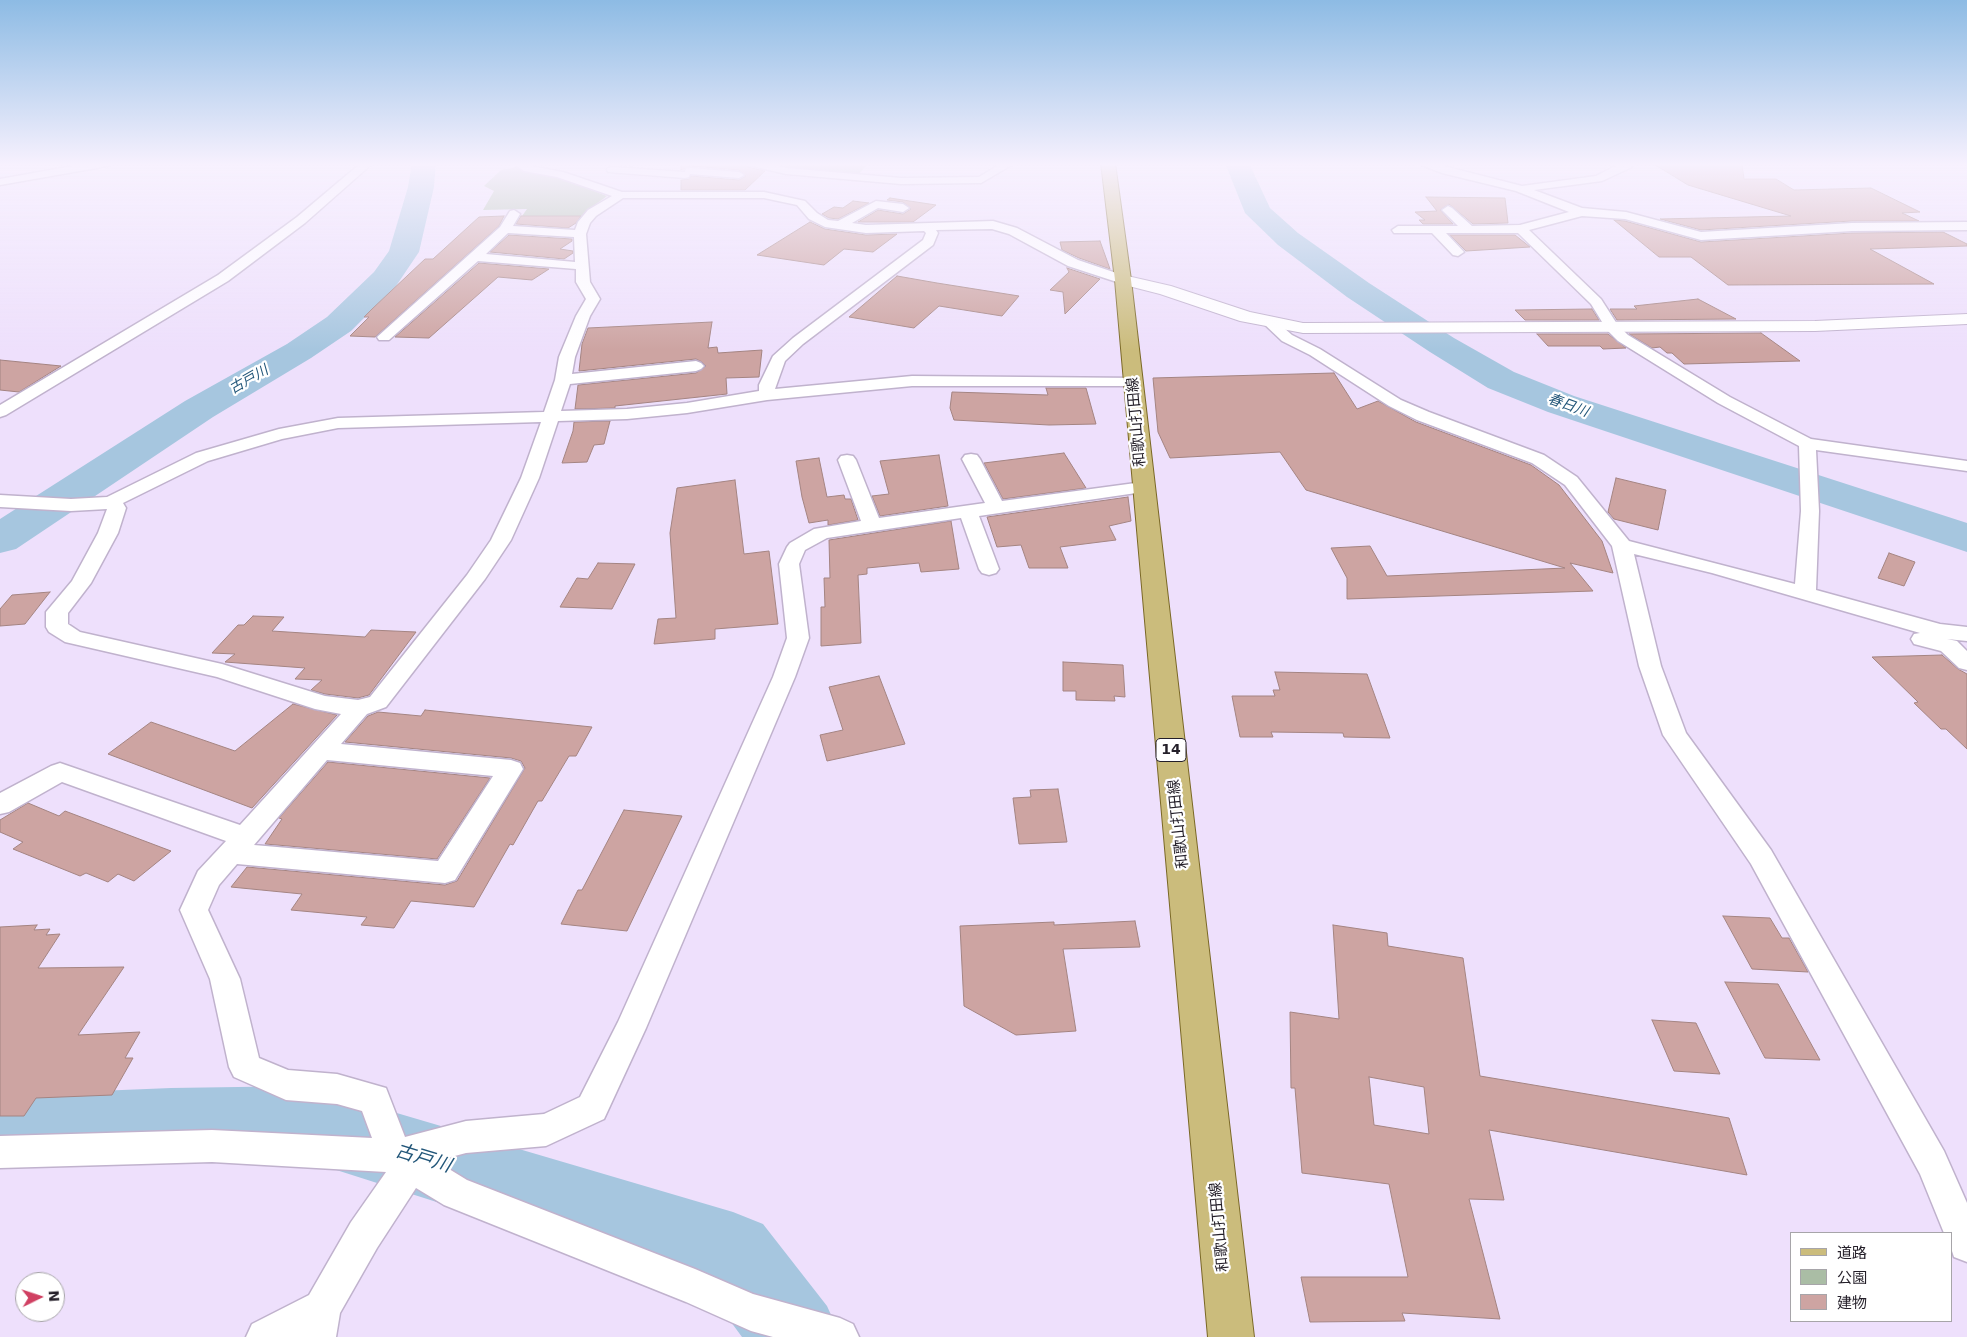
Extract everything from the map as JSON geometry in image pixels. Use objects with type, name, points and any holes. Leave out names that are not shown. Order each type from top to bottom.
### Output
[{"type":"main road","name":"和歌山打田線","points":[[1116,225],[1207,1091],[1230,1337]]},
{"type":"street","points":[[0,412],[223,278],[294,225]]},
{"type":"street","points":[[384,337],[475,257],[507,225]]},
{"type":"street","points":[[112,502],[117,508],[108,533],[81,583],[57,612],[57,627],[73,637],[222,671],[323,704],[359,708],[378,702],[475,579],[501,540],[530,478],[563,380],[566,357],[583,316],[593,299],[583,282],[580,234],[583,225]]},
{"type":"street","points":[[843,225],[866,229],[928,228],[955,225]]},
{"type":"street","points":[[994,225],[1013,231],[1072,263],[1123,280],[1165,290],[1246,317],[1303,328],[1815,326],[1967,319]]},
{"type":"street","points":[[1465,225],[1470,230]]},
{"type":"street","points":[[1398,230],[1521,229],[1534,225]]},
{"type":"street","points":[[1659,225],[1701,236],[1852,227],[1927,225]]},
{"type":"street","points":[[1954,225],[1967,226]]},
{"type":"street","points":[[767,395],[766,385],[778,359],[798,341],[929,242],[932,233],[928,228]]},
{"type":"street","points":[[505,229],[580,234]]},
{"type":"street","points":[[1521,229],[1596,302],[1612,327],[1623,338],[1808,453],[1967,466]]},
{"type":"street","points":[[1436,231],[1458,252]]},
{"type":"street","points":[[475,257],[581,266]]},
{"type":"street","points":[[1270,323],[1287,338],[1315,352],[1395,404],[1538,459],[1571,481],[1622,545],[1650,666],[1675,735],[1761,857],[1932,1163],[1967,1244]]},
{"type":"street","points":[[563,380],[696,366]]},
{"type":"street","points":[[0,501],[71,504],[112,502],[202,456],[279,434],[338,424],[627,414],[687,408],[767,395],[912,381],[1133,381]]},
{"type":"street","points":[[1805,594],[1810,510],[1808,453]]},
{"type":"street","points":[[971,459],[996,507]]},
{"type":"street","points":[[847,460],[872,525]]},
{"type":"street","points":[[0,1152],[212,1146],[404,1160],[466,1137],[546,1130],[592,1108],[631,1028],[784,677],[798,638],[788,564],[797,547],[821,533],[1143,487]]},
{"type":"street","points":[[968,511],[989,569]]},
{"type":"street","points":[[1622,545],[1719,569],[1939,631],[1967,634]]},
{"type":"street","points":[[1849,606],[1864,624],[1949,646],[1967,663]]},
{"type":"street","points":[[359,708],[208,879],[194,910],[225,979],[246,1067],[286,1084],[337,1089],[374,1099],[404,1160],[456,1193],[695,1287],[751,1312],[840,1337]]},
{"type":"street","points":[[0,805],[60,772],[238,845],[445,872],[510,769],[321,751]]},
{"type":"street","points":[[265,1337],[320,1322],[404,1160]]},
{"type":"building","points":[[470,225],[499,225],[375,337],[350,336],[369,317],[364,317],[425,259],[433,259]]},
{"type":"building","points":[[534,225],[572,225],[568,228]]},
{"type":"building","points":[[805,225],[817,225],[825,229],[866,235],[897,234],[873,252],[844,249],[824,265],[757,255]]},
{"type":"building","points":[[1621,225],[1641,225],[1701,242],[1852,233],[1943,232],[1967,244],[1967,246],[1870,249],[1934,284],[1728,285],[1691,257],[1659,257]]},
{"type":"building","points":[[1684,225],[1778,225],[1701,230]]},
{"type":"building","points":[[509,235],[572,239],[572,241],[560,249],[573,251],[573,253],[564,259],[490,252]]},
{"type":"building","points":[[1450,235],[1515,235],[1530,247],[1466,251]]},
{"type":"building","points":[[1100,241],[1110,269],[1062,250],[1060,242]]},
{"type":"building","points":[[479,263],[549,269],[532,280],[498,277],[429,338],[395,337]]},
{"type":"building","points":[[1067,268],[1100,279],[1065,314],[1063,292],[1050,290],[1069,272]]},
{"type":"building","points":[[897,276],[1019,296],[1002,316],[939,306],[914,328],[849,317]]},
{"type":"building","points":[[1698,299],[1736,319],[1617,320],[1610,309],[1637,309],[1634,306]]},
{"type":"building","points":[[1592,309],[1599,320],[1525,320],[1515,310]]},
{"type":"building","points":[[712,322],[708,348],[717,347],[718,353],[762,350],[759,377],[726,378],[727,394],[615,406],[615,408],[575,409],[578,385],[696,373],[706,366],[696,359],[579,371],[582,344],[588,328]]},
{"type":"building","points":[[1761,333],[1800,361],[1684,364],[1672,353],[1667,353],[1660,347],[1652,348],[1629,334]]},
{"type":"building","points":[[1537,334],[1608,334],[1626,348],[1603,349],[1600,346],[1548,346]]},
{"type":"building","points":[[0,360],[61,366],[19,392],[0,390]]},
{"type":"building","points":[[1334,373],[1357,409],[1378,401],[1416,422],[1531,465],[1559,485],[1602,541],[1613,573],[1570,563],[1593,591],[1347,599],[1347,578],[1331,548],[1370,546],[1387,576],[1565,568],[1306,490],[1280,452],[1170,458],[1158,432],[1153,378]]},
{"type":"building","points":[[1046,388],[1086,388],[1096,424],[1049,425],[954,420],[950,408],[952,392],[1048,395]]},
{"type":"building","points":[[610,421],[604,444],[594,445],[587,462],[562,463],[573,431],[574,422]]},
{"type":"building","points":[[1064,453],[1086,488],[1003,499],[984,463]]},
{"type":"building","points":[[939,455],[948,506],[880,516],[872,496],[889,494],[880,461]]},
{"type":"building","points":[[819,458],[827,497],[844,495],[845,499],[851,499],[858,520],[828,525],[828,520],[809,523],[802,497],[796,461]]},
{"type":"building","points":[[1616,478],[1666,490],[1658,530],[1614,519],[1608,512]]},
{"type":"building","points":[[735,480],[744,554],[769,551],[778,624],[715,629],[715,639],[654,644],[658,619],[676,618],[670,533],[677,488]]},
{"type":"building","points":[[1128,497],[1131,521],[1109,526],[1116,540],[1060,547],[1068,568],[1029,568],[1021,545],[997,547],[987,517]]},
{"type":"building","points":[[951,521],[959,569],[921,572],[919,563],[867,568],[867,574],[858,575],[861,643],[821,646],[821,607],[825,607],[824,578],[830,578],[829,540]]},
{"type":"building","points":[[1889,553],[1915,562],[1904,586],[1878,578]]},
{"type":"building","points":[[598,563],[635,564],[612,609],[560,607],[577,578],[588,579]]},
{"type":"building","points":[[50,592],[25,624],[0,626],[0,609],[12,595]]},
{"type":"building","points":[[253,616],[284,617],[272,631],[365,637],[371,630],[416,632],[369,695],[358,698],[325,694],[311,690],[322,680],[295,679],[305,668],[225,662],[235,654],[212,653],[238,625],[244,625]]},
{"type":"building","points":[[1942,655],[1967,674],[1967,749],[1946,729],[1941,729],[1914,703],[1918,702],[1872,657]]},
{"type":"building","points":[[1063,662],[1123,665],[1125,697],[1114,696],[1115,701],[1076,700],[1076,691],[1063,691]]},
{"type":"building","points":[[1275,672],[1367,674],[1390,738],[1344,737],[1343,733],[1271,732],[1273,737],[1240,737],[1232,696],[1275,696],[1273,690],[1280,690]]},
{"type":"building","points":[[879,676],[905,744],[827,761],[820,735],[843,730],[829,687]]},
{"type":"building","points":[[293,704],[337,715],[252,808],[108,754],[151,722],[235,751]]},
{"type":"building","points":[[425,710],[592,727],[576,756],[569,756],[542,801],[538,801],[513,845],[510,844],[474,907],[411,901],[394,928],[361,925],[367,917],[291,910],[302,894],[231,887],[247,867],[445,885],[457,881],[525,768],[521,761],[511,758],[345,742],[368,716],[378,712],[421,716]]},
{"type":"building","points":[[328,762],[490,778],[437,859],[265,844],[282,819],[279,818]]},
{"type":"building","points":[[1058,789],[1067,842],[1019,844],[1013,798],[1031,797],[1030,790]]},
{"type":"building","points":[[28,803],[59,816],[65,811],[171,851],[134,881],[118,874],[108,882],[86,873],[80,876],[13,849],[23,842],[0,832],[0,820]]},
{"type":"building","points":[[624,810],[682,816],[627,931],[561,924],[578,890],[582,890]]},
{"type":"building","points":[[1723,916],[1770,918],[1782,938],[1789,938],[1808,972],[1752,969]]},
{"type":"building","points":[[1135,921],[1140,947],[1063,949],[1076,1031],[1016,1035],[964,1006],[960,926],[1054,922],[1054,925]]},
{"type":"building","points":[[37,925],[34,930],[50,929],[46,935],[60,934],[38,968],[124,967],[78,1035],[140,1032],[125,1058],[133,1058],[112,1095],[36,1098],[24,1116],[0,1116],[0,927]]},
{"type":"building","points":[[1333,925],[1387,933],[1388,946],[1463,958],[1480,1076],[1729,1118],[1747,1175],[1489,1130],[1504,1200],[1469,1199],[1500,1319],[1402,1313],[1405,1321],[1310,1322],[1301,1277],[1408,1277],[1389,1184],[1302,1173],[1295,1088],[1291,1088],[1290,1012],[1339,1019]],"holes":[[[1369,1077],[1424,1087],[1429,1134],[1374,1125]]]},
{"type":"building","points":[[1725,982],[1778,984],[1820,1060],[1765,1058]]},
{"type":"building","points":[[1652,1020],[1696,1023],[1720,1074],[1674,1071]]},
{"type":"waterway","name":"古戸川","points":[[0,539],[199,409],[299,351],[339,324],[385,279],[404,252],[411,225]]},
{"type":"waterway","name":"春日川","points":[[1273,225],[1288,239],[1358,290],[1442,345],[1501,380],[1561,404],[1967,538]]},
{"type":"waterway","name":"古戸川","points":[[0,1132],[171,1125],[305,1123],[733,1254],[796,1337]]}]
